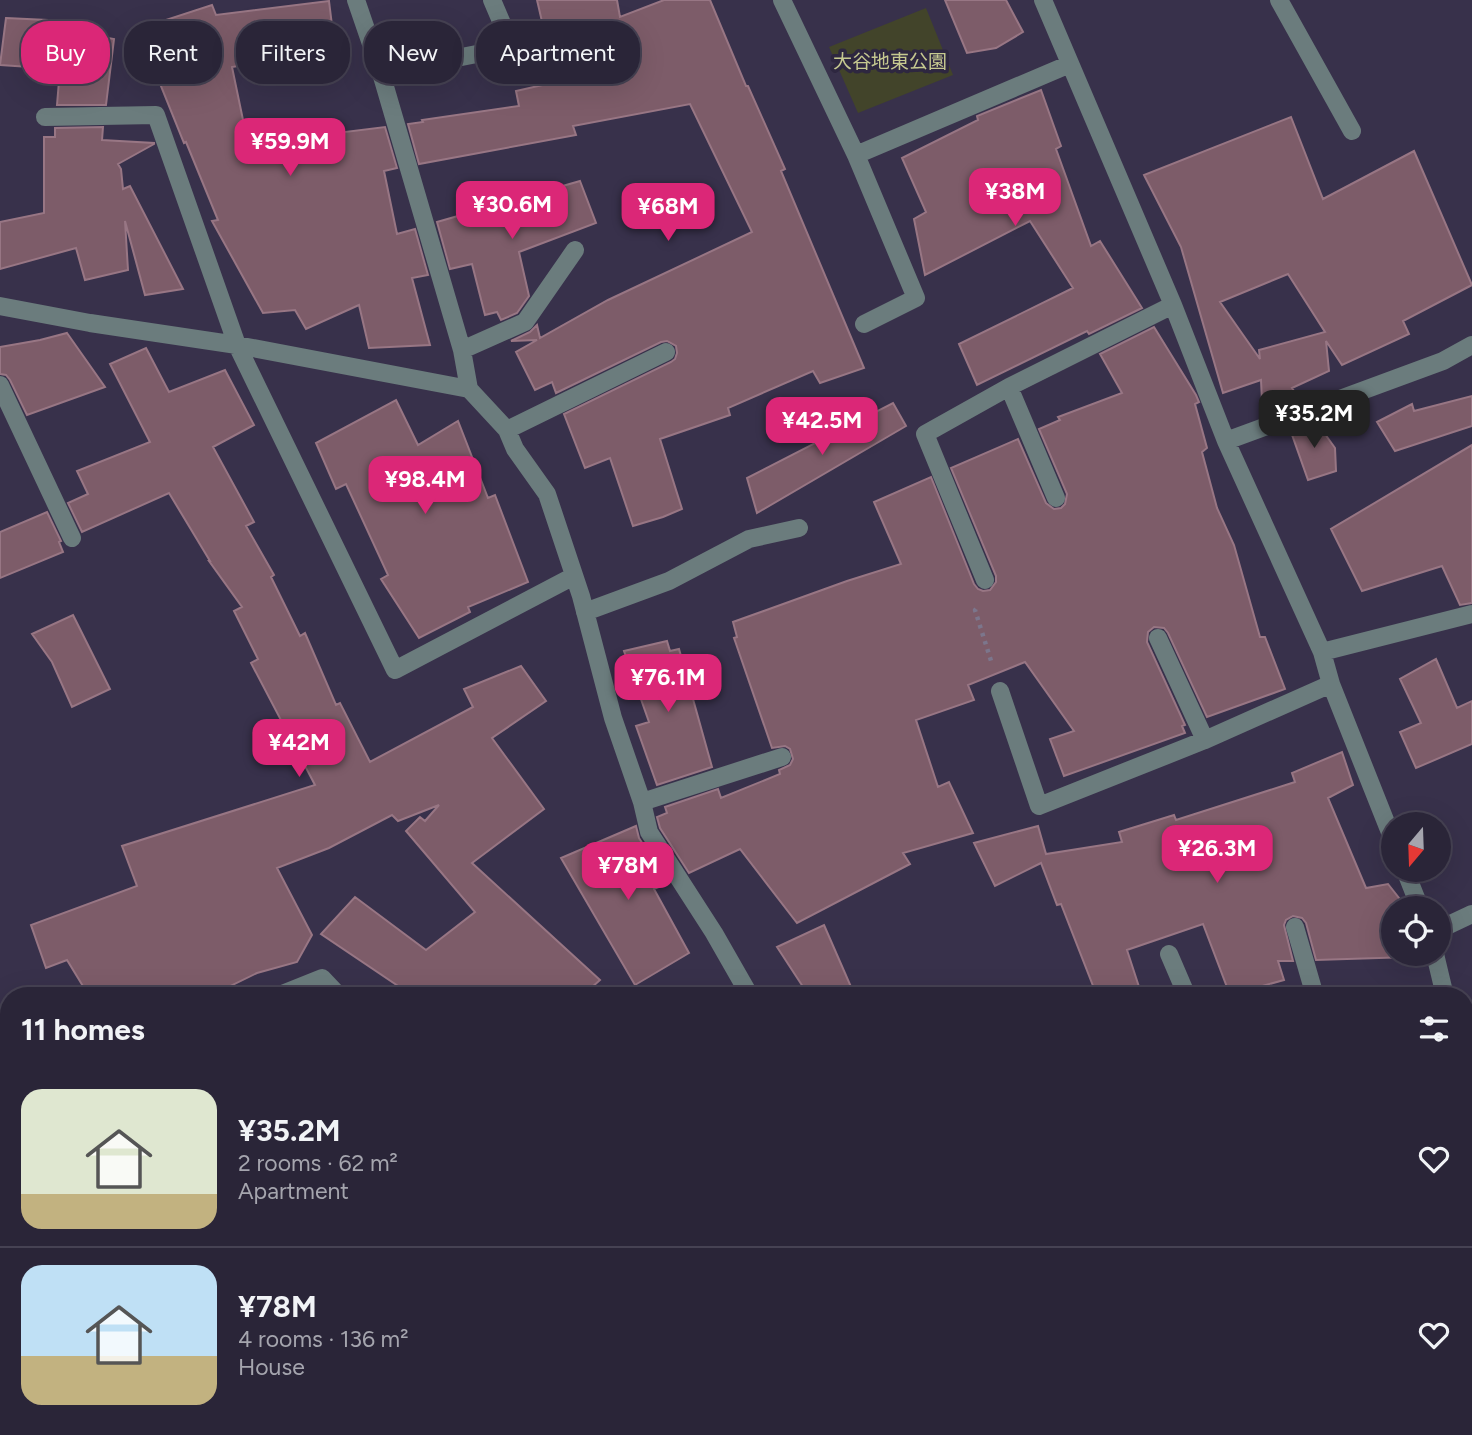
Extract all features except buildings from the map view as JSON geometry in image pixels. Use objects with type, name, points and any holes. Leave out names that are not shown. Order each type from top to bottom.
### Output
[{"type":"street","points":[[356,0],[364,23]]},
{"type":"street","points":[[462,57],[512,47],[492,0]]},
{"type":"street","points":[[782,0],[856,155],[916,298],[864,324]]},
{"type":"street","points":[[1043,0],[1173,305],[1226,440],[1322,652],[1331,684],[1382,812]]},
{"type":"street","points":[[1279,0],[1352,131]]},
{"type":"street","points":[[856,155],[1070,64]]},
{"type":"street","points":[[384,84],[462,350],[469,389],[507,430],[515,449],[547,494],[585,612],[613,718],[642,802],[649,832],[714,933],[745,987]]},
{"type":"street","points":[[45,117],[156,115],[237,345],[395,670],[574,576]]},
{"type":"street","points":[[462,350],[525,322],[575,250]]},
{"type":"street","points":[[985,580],[925,434],[1009,387],[1173,305]]},
{"type":"street","points":[[0,306],[90,323],[237,345],[469,389]]},
{"type":"street","points":[[1226,440],[1443,361],[1472,345]]},
{"type":"street","points":[[507,430],[666,352]]},
{"type":"street","points":[[0,385],[72,538]]},
{"type":"street","points":[[1009,387],[1056,498]]},
{"type":"street","points":[[585,612],[669,581],[749,539],[799,528]]},
{"type":"street","points":[[1322,652],[1472,614]]},
{"type":"street","points":[[1158,638],[1205,740]]},
{"type":"street","points":[[1000,691],[1040,806],[1205,740],[1331,684]]},
{"type":"street","points":[[642,802],[782,757]]},
{"type":"street","points":[[1451,924],[1472,914]]},
{"type":"street","points":[[1295,927],[1312,987]]},
{"type":"street","points":[[1169,954],[1182,987]]},
{"type":"street","points":[[1438,966],[1444,987]]},
{"type":"street","points":[[300,987],[322,978],[330,987]]},
{"type":"path","points":[[985,580],[987,592],[975,610],[1000,691]]},
{"type":"green space","name":"大谷地東公園","points":[[926,8],[953,75],[858,113],[829,47]]}]
